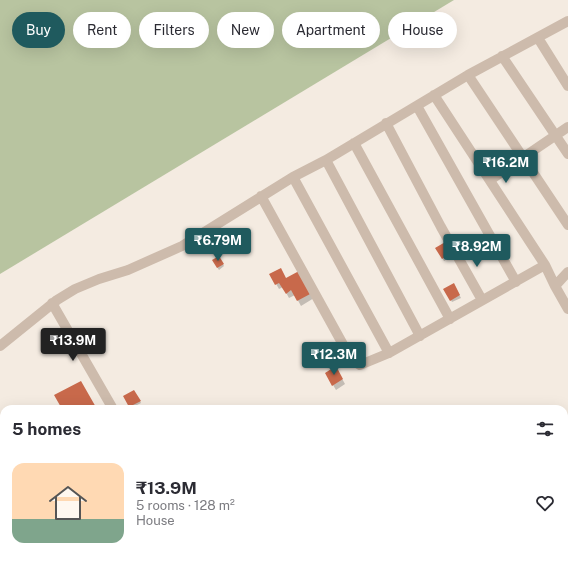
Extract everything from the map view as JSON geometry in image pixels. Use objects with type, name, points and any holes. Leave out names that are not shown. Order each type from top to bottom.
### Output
[{"type":"street","points":[[0,346],[52,303],[87,284],[128,270],[182,246],[260,196],[326,160],[468,75],[568,21]]},
{"type":"street","points":[[538,38],[568,86]]},
{"type":"street","points":[[502,56],[568,154]]},
{"type":"street","points":[[468,75],[522,159],[568,225]]},
{"type":"street","points":[[434,95],[545,265],[568,309]]},
{"type":"street","points":[[417,106],[516,282]]},
{"type":"street","points":[[386,123],[441,227],[482,300]]},
{"type":"street","points":[[490,180],[568,127]]},
{"type":"street","points":[[354,142],[450,319]]},
{"type":"street","points":[[326,160],[420,336]]},
{"type":"street","points":[[293,177],[389,353]]},
{"type":"street","points":[[260,196],[351,359],[355,363],[366,364],[389,353],[545,265]]},
{"type":"street","points":[[555,286],[568,272]]},
{"type":"street","points":[[52,303],[111,405]]},
{"type":"green space","points":[[0,0],[454,0],[434,12],[388,12],[388,40],[380,45],[380,12],[282,12],[282,48],[374,48],[0,274]]},
{"type":"building","points":[[447,241],[453,252],[442,259],[435,248]]},
{"type":"building","points":[[219,256],[224,264],[217,268],[212,260]]},
{"type":"building","points":[[281,268],[286,278],[299,271],[312,293],[297,301],[291,290],[286,294],[279,283],[275,285],[269,274]]},
{"type":"building","points":[[454,283],[460,295],[450,301],[443,289]]},
{"type":"building","points":[[336,366],[343,379],[332,386],[325,373]]},
{"type":"building","points":[[81,381],[95,405],[60,405],[54,395]]},
{"type":"building","points":[[134,390],[141,401],[133,405],[128,405],[123,396]]}]
